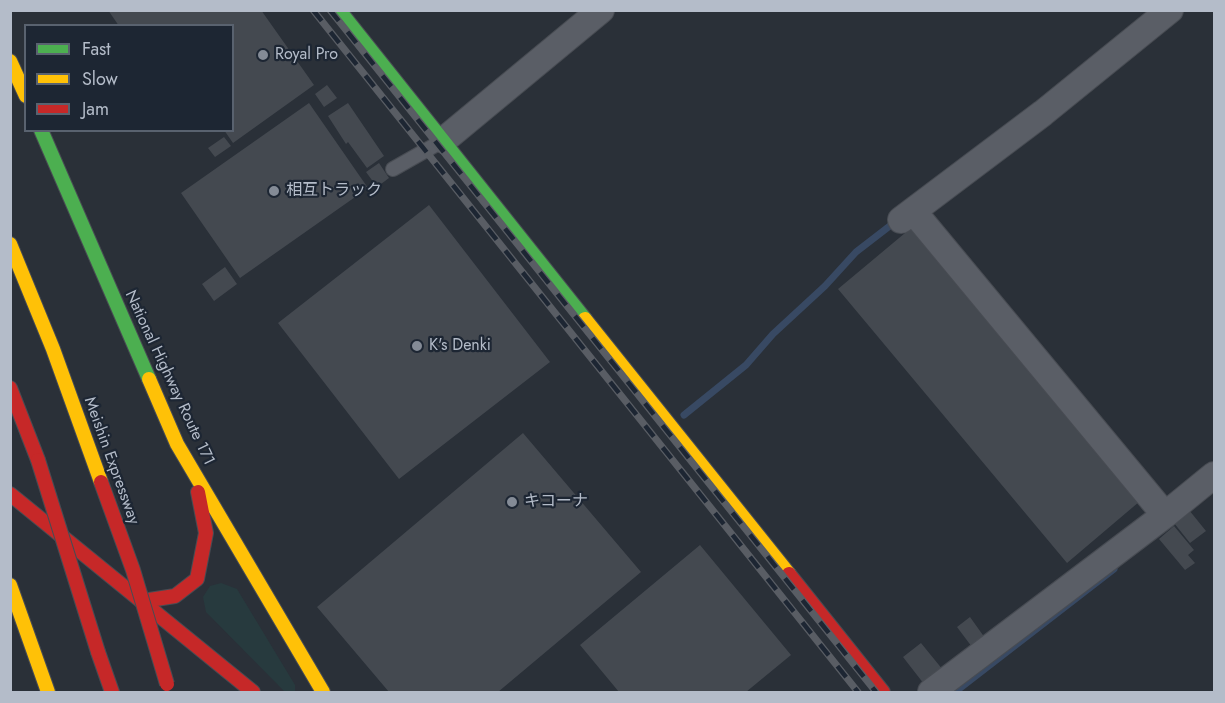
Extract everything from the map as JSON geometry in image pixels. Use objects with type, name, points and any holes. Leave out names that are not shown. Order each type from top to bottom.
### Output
[{"type":"main road","points":[[339,10],[883,693]]},
{"type":"main road","points":[[10,61],[24,92]]},
{"type":"main road","name":"National Highway Route 171","points":[[42,132],[177,444],[323,693]]},
{"type":"main road","name":"Meishin Expressway","points":[[10,244],[53,349],[133,570],[168,688]]},
{"type":"main road","points":[[10,388],[38,460],[112,693]]},
{"type":"main road","points":[[143,602],[176,596],[197,579],[206,532],[195,476]]},
{"type":"main road","points":[[10,494],[222,665],[253,693]]},
{"type":"main road","points":[[10,585],[48,693]]},
{"type":"street","points":[[444,140],[601,10]]},
{"type":"street","points":[[1165,515],[907,215],[1044,113],[1170,10]]},
{"type":"street","points":[[931,693],[1215,475]]},
{"type":"lane","points":[[393,169],[444,140]]},
{"type":"green space","points":[[221,583],[237,589],[295,685],[295,692],[285,692],[206,612],[203,597],[210,586]]},
{"type":"building","name":"Royal Pro","points":[[108,10],[261,10],[314,85],[233,143],[225,132],[234,132],[234,24],[118,24]]},
{"type":"building","points":[[327,85],[337,98],[324,107],[315,94]]},
{"type":"building","name":"相互トラック","points":[[309,103],[368,188],[240,278],[181,193]]},
{"type":"building","points":[[348,103],[384,156],[367,168],[348,142],[346,144],[328,116]]},
{"type":"building","points":[[224,137],[231,146],[215,157],[208,148]]},
{"type":"building","points":[[379,163],[389,178],[377,187],[366,172]]},
{"type":"building","name":"K's Denki","points":[[429,205],[550,362],[399,479],[278,323]]},
{"type":"building","points":[[917,223],[1146,496],[1067,563],[838,289]]},
{"type":"building","points":[[225,267],[237,284],[214,301],[202,284]]},
{"type":"building","name":"キコーナ","points":[[523,433],[641,572],[498,692],[389,692],[317,607]]},
{"type":"building","points":[[1189,510],[1206,531],[1190,543],[1174,523]]},
{"type":"building","points":[[1174,526],[1194,550],[1188,555],[1195,563],[1185,570],[1159,539]]},
{"type":"building","points":[[700,545],[791,655],[746,692],[619,692],[580,645]]},
{"type":"building","points":[[970,617],[985,638],[972,647],[957,627]]},
{"type":"building","points":[[921,643],[943,670],[924,684],[903,657]]},
{"type":"waterway","points":[[684,415],[746,365],[773,334],[825,286],[856,252],[891,225]]},
{"type":"waterway","points":[[955,692],[1114,569]]},
{"type":"railway","points":[[313,10],[858,692]]},
{"type":"railway","points":[[330,10],[876,692]]},
{"type":"traffic: fast","points":[[339,10],[585,319]]},
{"type":"traffic: fast","points":[[42,132],[149,379]]},
{"type":"traffic: slow","points":[[10,61],[24,92]]},
{"type":"traffic: slow","points":[[10,244],[53,349],[101,482]]},
{"type":"traffic: slow","points":[[585,319],[789,574]]},
{"type":"traffic: slow","points":[[149,379],[177,444],[323,692]]},
{"type":"traffic: slow","points":[[10,585],[48,692]]},
{"type":"traffic: jam","points":[[10,388],[38,460]]},
{"type":"traffic: jam","points":[[38,460],[98,652]]},
{"type":"traffic: jam","points":[[101,482],[133,570],[167,684]]},
{"type":"traffic: jam","points":[[143,601],[175,596],[197,579],[206,533],[198,492]]},
{"type":"traffic: jam","points":[[10,494],[253,692]]},
{"type":"traffic: jam","points":[[789,574],[883,692]]},
{"type":"traffic: jam","points":[[98,652],[112,692]]},
{"type":"place","name":"Royal Pro","points":[[263,55]]},
{"type":"place","name":"相互トラック","points":[[274,191]]},
{"type":"place","name":"K's Denki","points":[[417,346]]},
{"type":"place","name":"キコーナ","points":[[512,502]]}]
